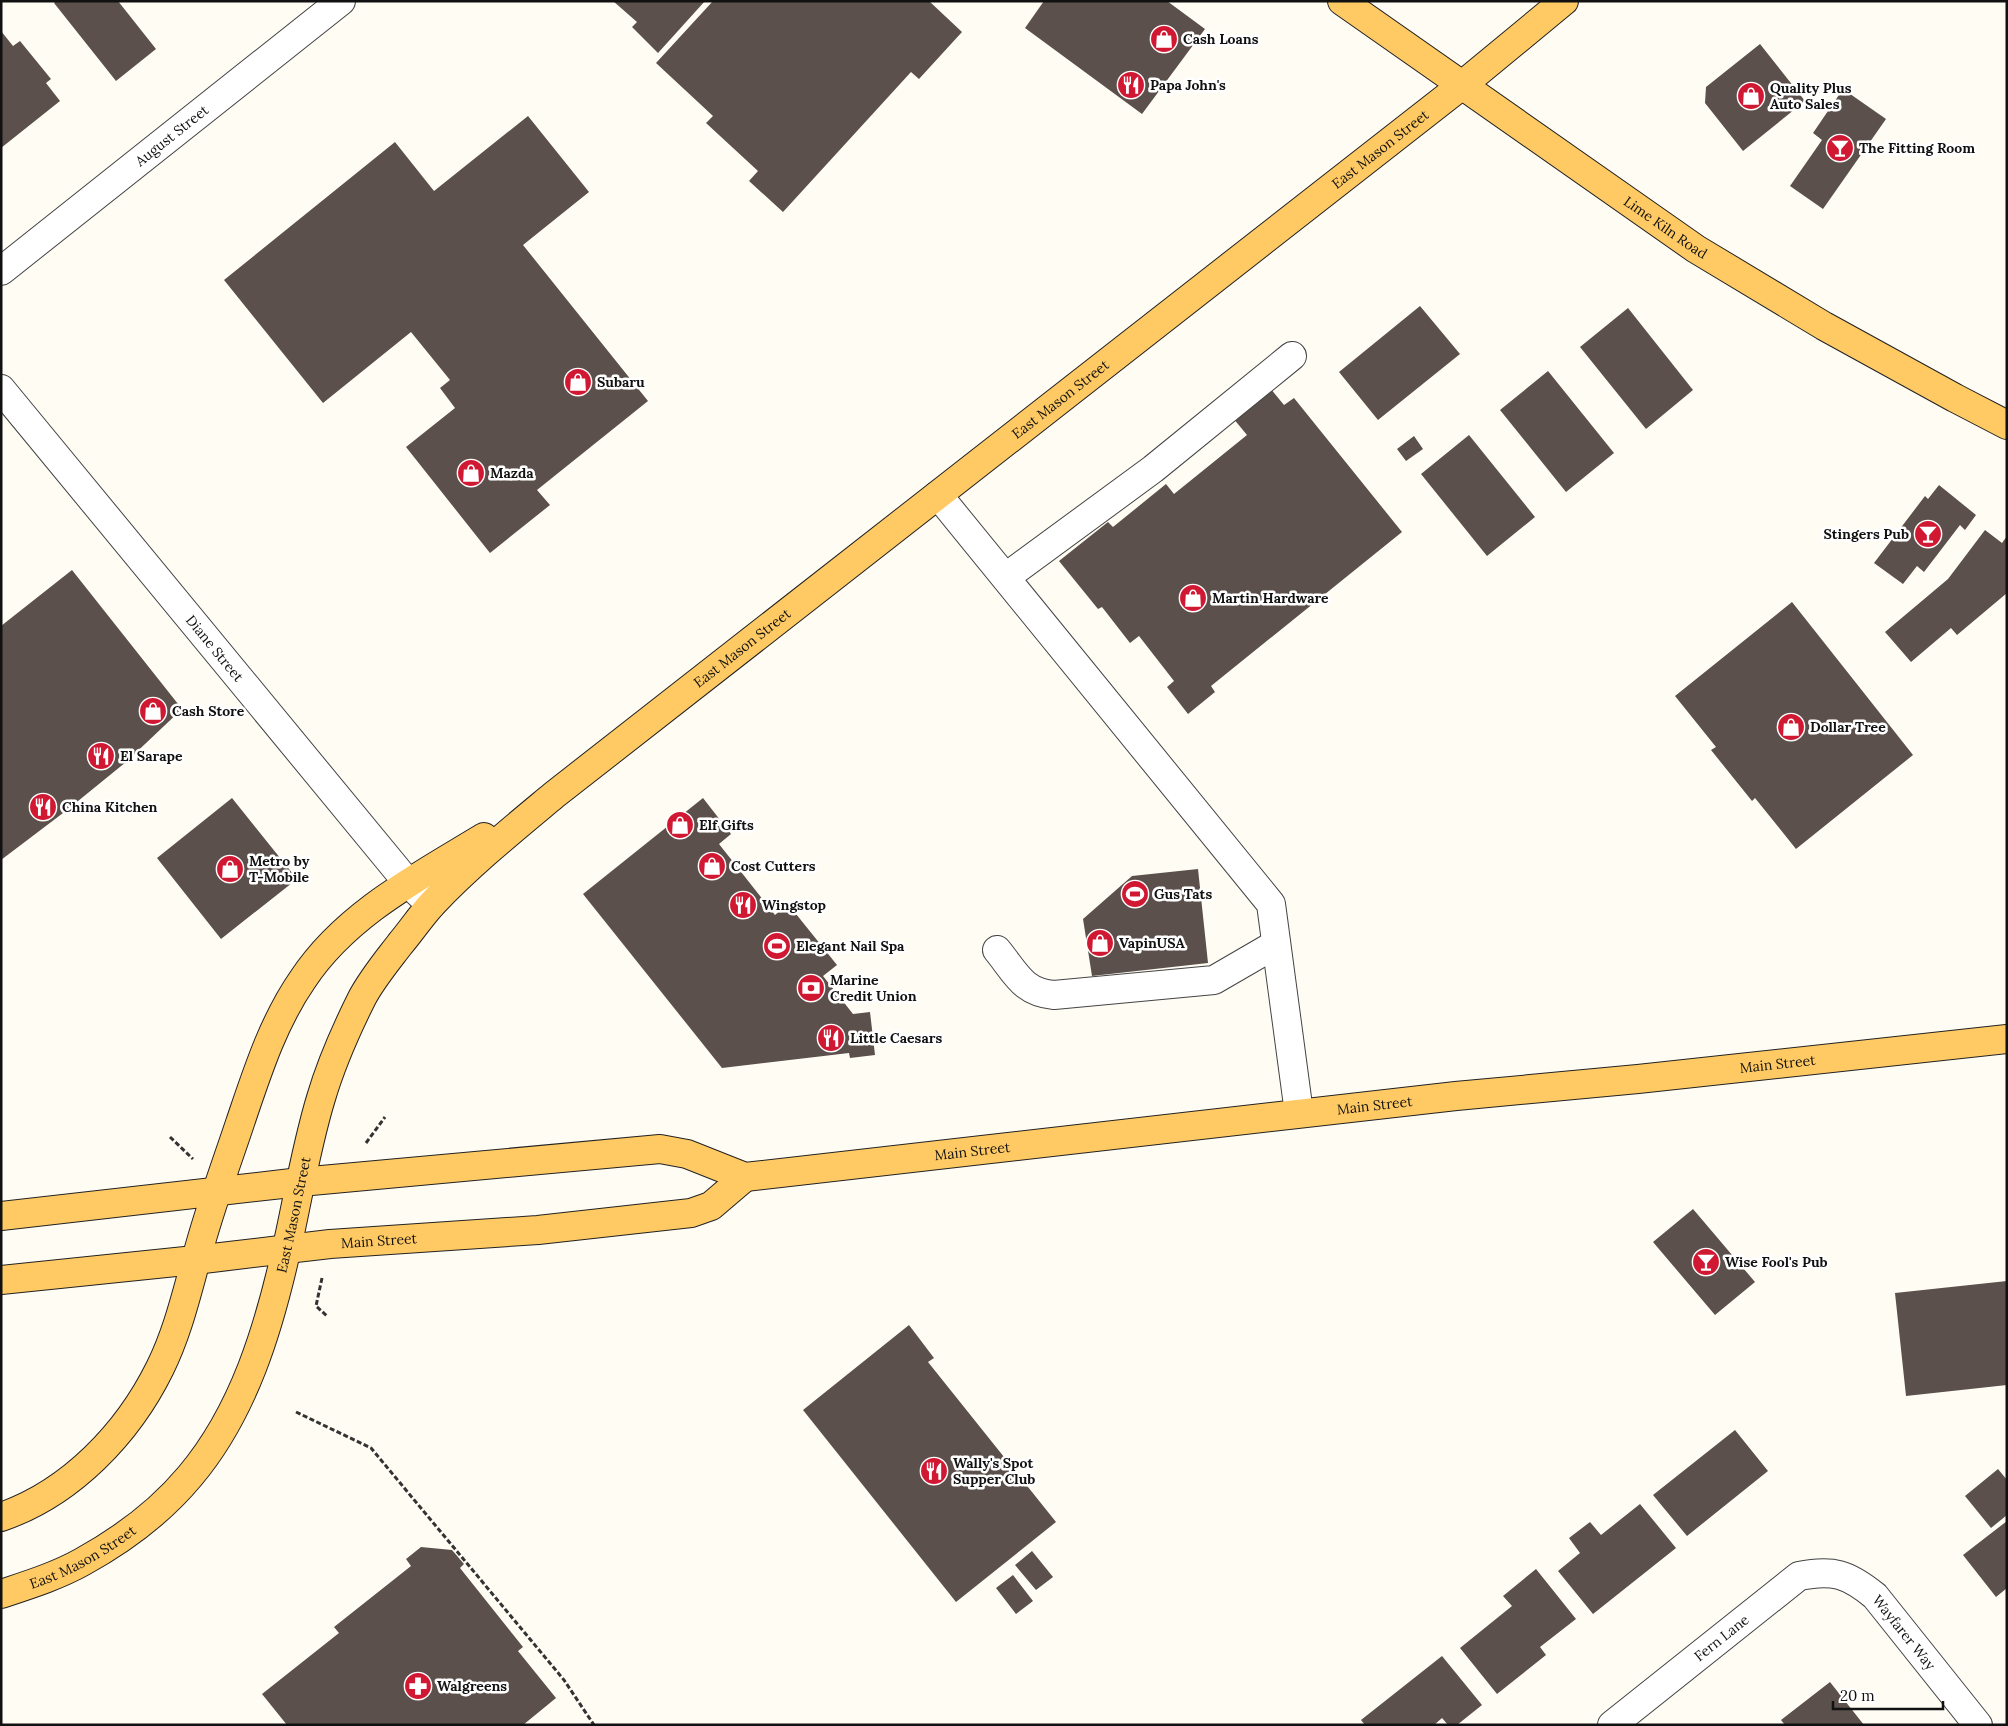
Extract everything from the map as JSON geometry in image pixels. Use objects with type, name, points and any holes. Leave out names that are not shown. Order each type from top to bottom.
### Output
[{"type":"main road","name":"Lime Kiln Road","points":[[1342,1],[1696,249],[1824,326],[2007,425]]},
{"type":"main road","name":"East Mason Street","points":[[1,1594],[29,1585],[80,1563],[120,1539],[143,1522],[190,1476],[236,1404],[253,1368],[267,1324],[287,1249],[300,1182],[321,1097],[345,1033],[364,996],[391,956],[430,905],[478,858],[554,795],[1461,86],[1564,1]]},
{"type":"main road","name":"East Mason Street","points":[[1,1517],[53,1492],[86,1465],[113,1438],[138,1404],[160,1368],[186,1300],[216,1192],[257,1073],[287,1005],[304,977],[330,946],[364,915],[408,883],[554,795]]},
{"type":"main road","name":"Main Street","points":[[1,1216],[300,1182],[660,1149],[688,1154],[745,1177],[1299,1113],[2007,1039]]},
{"type":"main road","name":"Main Street","points":[[1,1280],[340,1243],[538,1230],[691,1213],[711,1206],[745,1177]]},
{"type":"street","name":"August Street","points":[[1,271],[341,1]]},
{"type":"street","points":[[1006,577],[1153,469],[1292,356]]},
{"type":"street","name":"Diane Street","points":[[1,389],[408,883],[430,905]]},
{"type":"street","points":[[938,494],[1271,904],[1299,1113]]},
{"type":"street","points":[[997,950],[1028,987],[1040,994],[1054,995],[1214,980],[1276,944]]},
{"type":"street","name":"Fern Lane","points":[[1612,1725],[1799,1576],[1820,1572],[1838,1574]]},
{"type":"street","name":"Wayfarer Way","points":[[1838,1574],[1858,1583],[1875,1596],[1978,1725]]},
{"type":"path","points":[[296,1412],[371,1448],[564,1680],[594,1725]]},
{"type":"building","points":[[56,1],[118,1],[156,49],[116,81],[54,3]]},
{"type":"building","points":[[613,1],[705,1],[658,53],[632,27],[637,22]]},
{"type":"building","points":[[713,1],[929,1],[962,32],[919,79],[911,72],[783,212],[749,181],[758,171],[706,123],[713,116],[656,63]]},
{"type":"building","points":[[1044,1],[1167,1],[1205,29],[1142,114],[1025,28]]},
{"type":"building","points":[[1,31],[13,46],[20,41],[51,79],[46,83],[60,101],[1,148]]},
{"type":"building","points":[[1760,44],[1805,101],[1743,151],[1705,103],[1706,87]]},
{"type":"building","points":[[1843,89],[1886,119],[1823,209],[1790,186],[1822,140],[1813,133]]},
{"type":"building","points":[[528,116],[589,192],[523,245],[648,401],[537,490],[550,505],[490,553],[406,447],[455,408],[440,388],[450,380],[411,332],[323,403],[224,280],[395,142],[434,191]]},
{"type":"building","points":[[1420,306],[1460,354],[1378,420],[1339,372]]},
{"type":"building","points":[[1628,308],[1693,390],[1646,429],[1580,347]]},
{"type":"building","points":[[1548,371],[1614,453],[1566,492],[1500,410]]},
{"type":"building","points":[[1265,382],[1284,405],[1294,398],[1402,532],[1211,686],[1215,692],[1188,714],[1167,687],[1174,681],[1139,636],[1130,643],[1102,607],[1098,609],[1059,561],[1108,522],[1113,527],[1166,484],[1174,494],[1247,435],[1228,412]]},
{"type":"building","points":[[1469,435],[1535,517],[1487,556],[1421,474]]},
{"type":"building","points":[[1414,436],[1423,449],[1406,461],[1397,449]]},
{"type":"building","points":[[1939,485],[1976,515],[1965,530],[1960,525],[1924,572],[1917,566],[1903,584],[1874,563],[1925,496],[1928,499]]},
{"type":"building","points":[[1985,530],[2002,543],[2007,536],[2007,593],[1957,635],[1951,628],[1911,662],[1885,632],[1948,579]]},
{"type":"building","points":[[72,570],[182,709],[126,762],[1,860],[1,626]]},
{"type":"building","points":[[1792,602],[1913,755],[1796,849],[1755,798],[1752,801],[1711,750],[1716,747],[1675,696]]},
{"type":"building","points":[[232,798],[297,879],[221,939],[157,858]]},
{"type":"building","points":[[703,798],[731,834],[719,844],[775,915],[788,904],[837,965],[823,976],[853,1014],[870,1012],[875,1055],[850,1058],[849,1053],[722,1068],[583,894]]},
{"type":"building","points":[[1198,869],[1208,963],[1092,976],[1083,919],[1132,876]]},
{"type":"building","points":[[1693,1209],[1755,1282],[1715,1315],[1653,1242]]},
{"type":"building","points":[[2007,1281],[2007,1385],[1906,1396],[1895,1293]]},
{"type":"building","points":[[909,1325],[934,1358],[928,1362],[1056,1522],[956,1602],[803,1410]]},
{"type":"building","points":[[1735,1430],[1768,1471],[1687,1536],[1653,1495]]},
{"type":"building","points":[[1998,1469],[2007,1480],[2007,1515],[1991,1528],[1965,1496]]},
{"type":"building","points":[[1640,1504],[1676,1548],[1593,1614],[1558,1571],[1580,1553],[1569,1538],[1590,1522],[1601,1535]]},
{"type":"building","points":[[2007,1521],[2007,1588],[1996,1597],[1963,1555]]},
{"type":"building","name":"Walgreens","points":[[421,1547],[452,1550],[464,1564],[460,1568],[523,1647],[518,1651],[556,1698],[523,1725],[287,1725],[262,1694],[339,1633],[334,1627],[411,1566],[406,1559]]},
{"type":"building","points":[[1032,1551],[1053,1577],[1036,1590],[1015,1565]]},
{"type":"building","points":[[1536,1569],[1576,1619],[1540,1647],[1546,1655],[1497,1694],[1460,1648],[1512,1606],[1503,1596]]},
{"type":"building","points":[[1013,1575],[1033,1601],[1016,1614],[996,1588]]},
{"type":"building","points":[[1442,1656],[1482,1705],[1457,1725],[1448,1725],[1442,1718],[1434,1725],[1365,1725],[1361,1720]]},
{"type":"building","points":[[1830,1682],[1864,1725],[1785,1725],[1781,1720]]},
{"type":"place","name":"Cash Loans","points":[[1164,39]]},
{"type":"place","name":"Papa John's","points":[[1131,85]]},
{"type":"place","name":"Quality Plus Auto Sales","points":[[1751,96]]},
{"type":"place","name":"The Fitting Room","points":[[1840,148]]},
{"type":"place","name":"Subaru","points":[[578,382]]},
{"type":"place","name":"Mazda","points":[[471,473]]},
{"type":"place","name":"Stingers Pub","points":[[1928,534]]},
{"type":"place","name":"Martin Hardware","points":[[1193,598]]},
{"type":"place","name":"Cash Store","points":[[153,711]]},
{"type":"place","name":"Dollar Tree","points":[[1791,727]]},
{"type":"place","name":"El Sarape","points":[[101,756]]},
{"type":"place","name":"China Kitchen","points":[[43,807]]},
{"type":"place","name":"Elf Gifts","points":[[680,825]]},
{"type":"place","name":"Cost Cutters","points":[[712,866]]},
{"type":"place","name":"Metro by T-Mobile","points":[[230,869]]},
{"type":"place","name":"Gus Tats","points":[[1135,894]]},
{"type":"place","name":"Wingstop","points":[[743,905]]},
{"type":"place","name":"VapinUSA","points":[[1100,943]]},
{"type":"place","name":"Elegant Nail Spa","points":[[777,946]]},
{"type":"place","name":"Marine Credit Union","points":[[811,988]]},
{"type":"place","name":"Little Caesars","points":[[831,1038]]},
{"type":"place","name":"Wise Fool's Pub","points":[[1706,1262]]},
{"type":"place","name":"Wally's Spot Supper Club","points":[[934,1471]]},
{"type":"place","name":"Walgreens","points":[[418,1686]]}]
